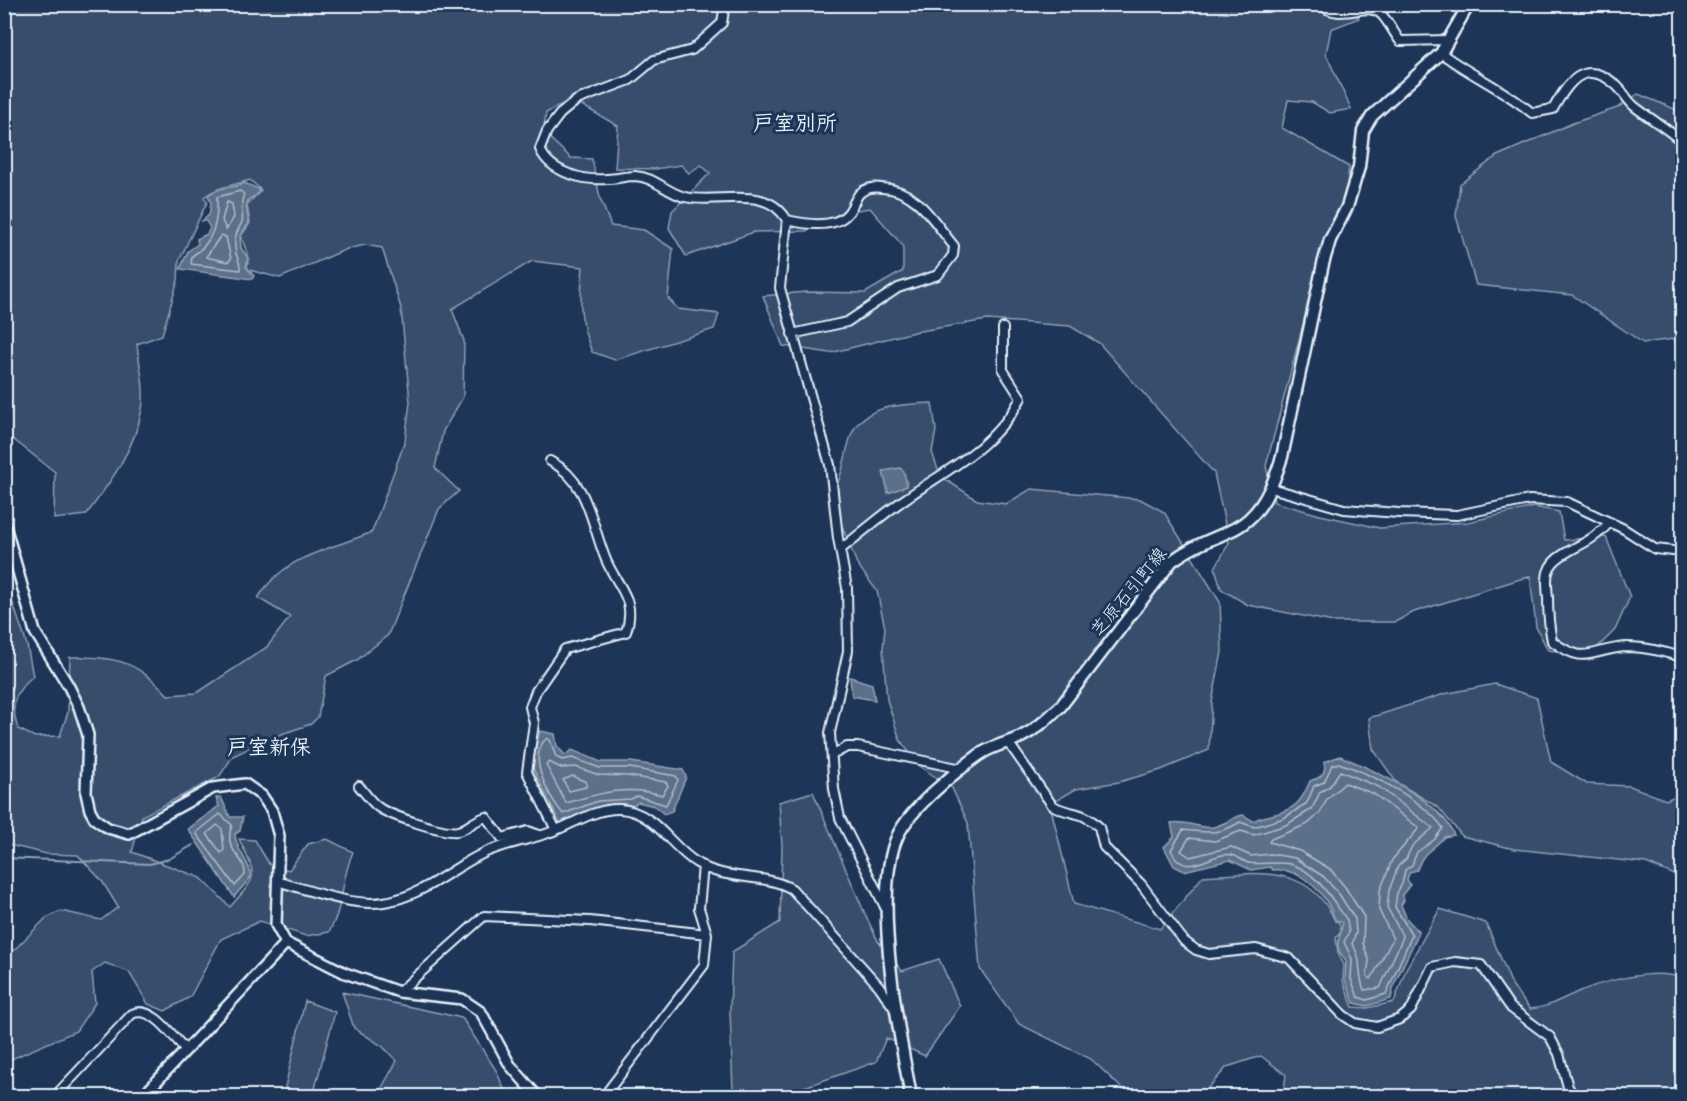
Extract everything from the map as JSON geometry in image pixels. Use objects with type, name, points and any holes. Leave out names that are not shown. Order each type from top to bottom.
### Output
[{"type":"main road","name":"芝原石引町線","points":[[911,1096],[894,1008],[888,912],[888,868],[898,834],[920,807],[981,753],[1008,742],[1043,723],[1060,706],[1172,561],[1194,545],[1235,528],[1254,514],[1271,489],[1282,457],[1323,264],[1330,240],[1347,207],[1359,166],[1363,131],[1372,116],[1441,53],[1469,4]]},
{"type":"street","points":[[725,4],[722,23],[692,50],[654,60],[630,80],[577,100],[554,123],[542,140],[540,149],[544,159],[557,168],[577,176],[606,180],[634,176],[648,178],[683,197],[750,197],[774,204],[787,220],[780,288],[792,334],[817,410],[830,465],[847,588],[848,651],[844,680],[831,718],[834,789],[840,818],[888,912]]},
{"type":"street","points":[[1320,4],[1331,12],[1373,9],[1382,15],[1400,41],[1448,40]]},
{"type":"street","points":[[1441,53],[1467,73],[1515,98],[1532,113],[1553,109],[1568,83],[1576,76],[1590,73],[1600,75],[1615,84],[1633,105],[1683,142]]},
{"type":"street","points":[[787,220],[826,224],[842,219],[861,192],[874,187],[896,188],[914,197],[954,246],[953,255],[938,275],[898,288],[847,322],[792,334]]},
{"type":"street","points":[[840,550],[899,503],[962,461],[1005,424],[1021,398],[1003,370],[1003,328]]},
{"type":"street","points":[[550,461],[577,484],[585,499],[606,559],[626,592],[631,612],[626,632],[565,649],[536,691],[530,708],[534,723],[527,772],[556,830]]},
{"type":"street","points":[[1271,489],[1344,509],[1457,515],[1529,500],[1567,502],[1610,522],[1655,549],[1683,552]]},
{"type":"street","points":[[4,522],[36,632],[79,707],[87,735],[86,793],[95,819],[108,828],[129,834],[213,788],[245,784],[262,796],[272,811],[279,836],[276,925],[286,943],[345,973],[399,992],[462,999],[482,1012],[510,1065],[537,1096]]},
{"type":"street","points":[[1610,522],[1597,537],[1564,554],[1551,564],[1545,577],[1547,618],[1552,641],[1568,653],[1577,656],[1624,647],[1642,648],[1683,657]]},
{"type":"street","points":[[1008,742],[1052,805],[1060,810],[1078,812],[1099,826],[1104,847],[1141,884],[1184,941],[1196,950],[1216,954],[1256,949],[1289,958],[1343,1015],[1366,1027],[1377,1027],[1394,1022],[1412,1010],[1432,968],[1455,962],[1481,965],[1511,1008],[1550,1037],[1558,1054],[1568,1088],[1574,1096]]},
{"type":"street","points":[[832,754],[847,747],[858,747],[962,769]]},
{"type":"street","points":[[359,786],[379,808],[427,827],[448,832],[459,831],[474,820],[486,817],[502,838],[528,831],[541,836]]},
{"type":"street","points":[[277,881],[332,896],[384,902],[429,887],[486,853],[541,836],[585,816],[612,810],[635,812],[650,820],[680,849],[703,866],[724,874],[758,877],[779,882],[792,889],[871,977],[894,1008]]},
{"type":"street","points":[[604,1096],[704,965],[707,934],[699,908],[703,866]]},
{"type":"street","points":[[399,992],[484,916],[590,921],[707,934]]},
{"type":"street","points":[[143,1096],[286,943]]},
{"type":"street","points":[[55,1096],[132,1014],[138,1011],[149,1012],[186,1050]]},
{"type":"shaded area","points":[[1345,4],[1359,18],[1331,29],[1326,54],[1351,109],[1330,113],[1312,102],[1288,100],[1282,128],[1349,167],[1341,232],[1306,313],[1266,466],[1274,502],[1380,528],[1468,522],[1534,507],[1559,512],[1564,540],[1606,537],[1630,597],[1615,630],[1590,655],[1548,650],[1536,627],[1530,576],[1414,612],[1395,622],[1333,622],[1248,605],[1221,589],[1215,568],[1229,543],[1214,473],[1099,343],[1070,326],[987,320],[914,332],[830,353],[783,346],[763,296],[806,292],[865,293],[903,271],[903,246],[870,208],[844,212],[806,231],[754,232],[686,256],[669,228],[672,211],[710,173],[701,165],[689,173],[681,165],[655,169],[615,168],[618,126],[571,99],[546,113],[543,132],[571,158],[592,159],[600,198],[611,226],[644,230],[673,249],[668,298],[678,309],[719,314],[714,329],[615,360],[592,352],[584,329],[581,310],[583,267],[532,261],[452,309],[464,341],[463,397],[443,431],[435,468],[459,491],[439,509],[388,635],[357,660],[326,676],[318,717],[311,724],[273,737],[233,756],[219,777],[142,816],[132,852],[201,878],[230,907],[246,888],[252,876],[250,862],[239,839],[255,840],[269,864],[289,870],[308,844],[327,839],[353,852],[337,913],[329,932],[306,936],[260,921],[221,939],[190,997],[165,1011],[148,1004],[129,972],[105,963],[92,972],[95,1003],[76,1031],[11,1059],[5,1066],[5,959],[46,918],[61,911],[101,920],[118,907],[102,881],[78,855],[47,854],[5,844],[4,577],[27,645],[33,676],[15,699],[14,712],[18,729],[35,737],[60,736],[68,712],[70,657],[100,658],[124,663],[146,675],[168,695],[197,693],[267,647],[290,617],[258,598],[269,583],[294,563],[372,532],[405,441],[410,402],[401,308],[382,248],[365,245],[347,249],[280,278],[249,270],[247,266],[249,258],[241,236],[250,223],[247,205],[261,190],[250,180],[220,188],[204,197],[207,202],[179,261],[178,280],[162,335],[137,344],[143,402],[139,424],[127,452],[86,515],[54,519],[55,472],[14,440],[5,440],[5,5]]},
{"type":"shaded area","points":[[1638,94],[1682,112],[1682,338],[1643,343],[1572,295],[1476,285],[1456,216],[1460,184],[1497,156],[1573,123],[1617,108]]},
{"type":"shaded area","points":[[932,403],[936,430],[932,452],[940,476],[977,500],[1006,504],[1031,489],[1140,499],[1164,512],[1220,602],[1222,652],[1212,702],[1209,750],[1161,770],[1119,782],[1076,789],[1050,804],[1074,904],[1160,929],[1203,876],[1262,874],[1296,880],[1311,889],[1324,902],[1335,921],[1339,922],[1341,932],[1336,938],[1338,953],[1344,965],[1343,981],[1353,1007],[1367,1008],[1394,1002],[1406,969],[1440,909],[1486,923],[1513,987],[1530,1009],[1546,1006],[1610,981],[1656,974],[1682,978],[1682,1096],[1283,1096],[1286,1075],[1261,1056],[1227,1067],[1201,1096],[1130,1096],[1091,1059],[1019,1024],[980,969],[968,823],[952,788],[919,766],[900,740],[887,700],[883,648],[885,628],[877,591],[857,564],[842,526],[834,492],[849,440],[858,423],[876,411],[898,405]]},
{"type":"shaded area","points":[[1495,684],[1537,698],[1551,762],[1587,784],[1630,786],[1666,800],[1682,793],[1682,878],[1646,863],[1514,849],[1462,836],[1438,807],[1396,782],[1373,749],[1369,718],[1444,694]]},
{"type":"shaded area","points":[[813,792],[878,941],[902,971],[939,959],[960,1006],[925,1056],[886,1038],[876,1062],[796,1090],[791,1096],[727,1096],[733,1091],[730,1011],[732,952],[780,922],[782,846],[779,802]]},
{"type":"shaded area","points":[[342,992],[462,1018],[496,1070],[507,1096],[377,1096],[397,1061],[382,1046],[354,1028]]},
{"type":"shaded area","points":[[305,1001],[335,1012],[313,1096],[283,1096]]},
{"type":"water","points":[[245,183],[260,190],[257,195],[248,200],[246,207],[249,223],[240,236],[241,248],[248,258],[246,267],[254,276],[252,279],[180,269],[188,251],[198,244],[197,239],[207,234],[210,228],[206,221],[202,221],[209,215],[211,203],[208,195],[217,190]]},
{"type":"water","points":[[900,468],[904,472],[907,486],[888,493],[883,471]]},
{"type":"water","points":[[850,677],[872,684],[875,700],[852,696]]},
{"type":"water","points":[[540,731],[555,734],[557,746],[565,755],[572,750],[601,762],[631,762],[683,770],[686,777],[672,811],[664,814],[654,806],[638,802],[633,806],[605,805],[577,815],[561,825],[533,768],[532,759]]},
{"type":"water","points":[[1340,756],[1370,769],[1421,798],[1447,822],[1454,835],[1444,837],[1425,854],[1417,870],[1410,872],[1407,879],[1410,885],[1402,895],[1404,900],[1401,905],[1407,919],[1419,932],[1394,985],[1391,999],[1367,1006],[1354,1003],[1345,980],[1346,961],[1338,949],[1342,922],[1335,920],[1326,901],[1312,885],[1294,873],[1273,870],[1270,867],[1251,870],[1230,860],[1184,871],[1174,866],[1164,847],[1174,837],[1171,823],[1213,827],[1235,817],[1243,815],[1253,821],[1292,807],[1304,795],[1310,781],[1322,775],[1324,762]]},
{"type":"water","points":[[221,797],[230,817],[243,817],[240,831],[235,834],[251,877],[234,897],[188,829],[219,806],[216,798]]},
{"type":"waterway","points":[[4,858],[150,864],[169,859],[193,845]]},
{"type":"district","name":"戸室別所","points":[[795,123]]},
{"type":"district","name":"戸室新保","points":[[269,747]]}]
